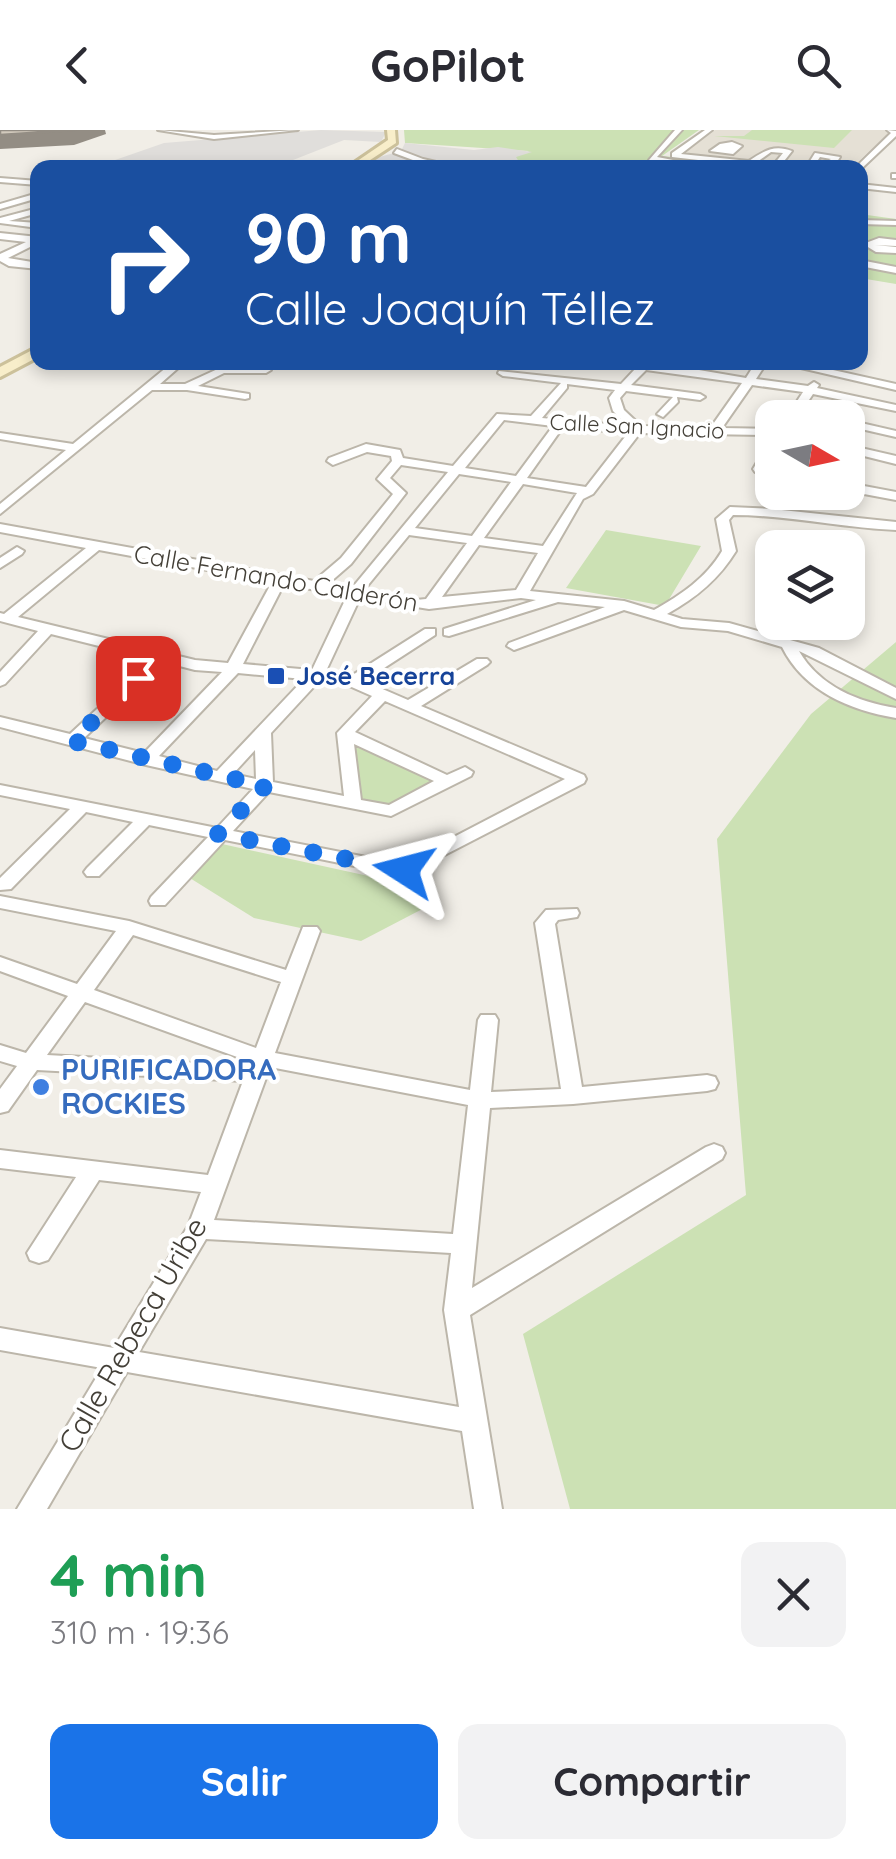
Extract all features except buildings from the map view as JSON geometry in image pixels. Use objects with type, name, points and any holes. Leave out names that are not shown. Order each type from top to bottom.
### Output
[{"type":"street","points":[[161,130],[214,137],[295,130]]},
{"type":"street","points":[[363,160],[393,141],[391,130]]},
{"type":"street","points":[[662,160],[652,158],[680,130]]},
{"type":"street","points":[[709,130],[675,155],[716,156],[722,160]]},
{"type":"street","points":[[868,161],[892,140],[895,133],[890,130]]},
{"type":"street","points":[[756,160],[772,149],[788,150],[780,160]]},
{"type":"street","points":[[397,151],[421,160]]},
{"type":"street","points":[[868,184],[880,180],[896,188]]},
{"type":"street","points":[[0,182],[30,184]]},
{"type":"street","points":[[868,186],[896,188]]},
{"type":"street","points":[[0,207],[30,198]]},
{"type":"street","points":[[0,222],[30,213]]},
{"type":"street","points":[[0,222],[30,225]]},
{"type":"street","points":[[868,222],[896,223]]},
{"type":"street","points":[[0,236],[30,239]]},
{"type":"street","points":[[1,257],[30,244]]},
{"type":"street","points":[[869,249],[896,246]]},
{"type":"street","points":[[0,248],[18,250]]},
{"type":"street","points":[[1,257],[30,265]]},
{"type":"street","points":[[868,265],[896,270]]},
{"type":"street","points":[[0,270],[30,268]]},
{"type":"street","points":[[868,277],[896,281]]},
{"type":"street","points":[[0,373],[30,356]]},
{"type":"street","points":[[0,510],[170,370]]},
{"type":"street","points":[[187,387],[222,370],[266,370]]},
{"type":"street","points":[[617,393],[640,370]]},
{"type":"street","points":[[685,370],[896,408]]},
{"type":"street","points":[[715,430],[757,370]]},
{"type":"street","points":[[818,370],[896,387]]},
{"type":"street","points":[[803,400],[827,372]]},
{"type":"street","points":[[503,373],[668,406]]},
{"type":"street","points":[[151,386],[245,396]]},
{"type":"street","points":[[534,420],[563,386]]},
{"type":"street","points":[[617,393],[700,397]]},
{"type":"street","points":[[521,594],[578,497],[589,491],[637,428],[619,411],[617,393]]},
{"type":"street","name":"Calle San Ignacio","points":[[456,469],[502,416],[560,424],[755,431]]},
{"type":"street","points":[[429,605],[560,424]]},
{"type":"street","points":[[865,427],[896,434]]},
{"type":"street","points":[[0,436],[76,448]]},
{"type":"street","points":[[333,461],[366,448],[396,454],[398,460]]},
{"type":"street","points":[[865,453],[896,460]]},
{"type":"street","points":[[398,460],[589,491]]},
{"type":"street","points":[[317,586],[346,561],[400,494],[384,479],[398,460]]},
{"type":"street","points":[[221,777],[318,673],[356,592],[456,469]]},
{"type":"street","points":[[865,490],[896,496]]},
{"type":"street","points":[[657,614],[684,600],[720,569],[729,551],[722,519],[730,511],[764,510],[861,527],[896,526]]},
{"type":"street","name":"Calle Fernando Calderón","points":[[0,528],[429,605],[521,594],[624,605],[681,623],[729,627],[788,644],[839,662],[896,694]]},
{"type":"street","points":[[406,531],[545,550]]},
{"type":"street","points":[[4,618],[96,546]]},
{"type":"street","points":[[0,564],[17,551]]},
{"type":"street","points":[[146,760],[233,668],[280,579]]},
{"type":"street","points":[[449,632],[563,596]]},
{"type":"street","points":[[514,646],[624,605]]},
{"type":"street","points":[[4,618],[196,666],[318,673],[352,682],[578,779],[404,870],[83,806],[4,795]]},
{"type":"street","points":[[0,680],[49,628]]},
{"type":"street","points":[[352,682],[430,632]]},
{"type":"street","points":[[788,644],[794,662],[854,705],[896,713]]},
{"type":"street","points":[[72,741],[160,657]]},
{"type":"street","points":[[410,706],[482,662]]},
{"type":"street","points":[[345,733],[382,695]]},
{"type":"street","points":[[0,722],[146,760],[392,811],[465,772]]},
{"type":"street","points":[[158,901],[265,786],[264,731]]},
{"type":"street","points":[[345,733],[447,781]]},
{"type":"street","points":[[345,733],[353,804]]},
{"type":"street","points":[[83,806],[2,894],[128,927],[292,978]]},
{"type":"street","points":[[92,872],[145,819]]},
{"type":"street","points":[[570,913],[553,914],[545,923],[573,1096]]},
{"type":"street","points":[[0,1106],[128,927]]},
{"type":"street","name":"Calle Rebeca Uribe","points":[[31,1509],[199,1229],[310,932]]},
{"type":"street","points":[[0,964],[261,1062]]},
{"type":"street","points":[[488,1020],[456,1310],[488,1509]]},
{"type":"street","points":[[0,1054],[31,1062],[261,1062],[481,1100],[707,1083]]},
{"type":"street","points":[[456,1310],[714,1152]]},
{"type":"street","points":[[0,1159],[215,1185]]},
{"type":"street","points":[[39,1253],[92,1171]]},
{"type":"street","points":[[199,1229],[461,1244]]},
{"type":"street","points":[[0,1339],[472,1421]]},
{"type":"shaded area","points":[[321,130],[386,132],[381,142],[344,140],[293,160],[115,160],[164,143]]},
{"type":"shaded area","points":[[715,130],[891,131],[860,160],[732,160],[680,155]]},
{"type":"shaded area","points":[[405,143],[532,152],[516,157],[518,160],[376,160],[401,151]]},
{"type":"green space","points":[[404,130],[699,130],[662,156],[704,160],[517,160],[515,157],[529,151],[405,143]]},
{"type":"green space","points":[[752,130],[852,130],[834,148],[714,136],[744,136]]},
{"type":"green space","points":[[868,215],[896,219],[896,284],[868,279]]},
{"type":"green space","points":[[606,530],[701,546],[665,606],[566,588]]},
{"type":"green space","points":[[896,642],[896,1509],[570,1509],[523,1334],[746,1195],[717,839],[811,714]]},
{"type":"green space","points":[[347,736],[443,781],[392,809],[355,802]]},
{"type":"green space","points":[[213,842],[405,884],[432,904],[361,941],[254,918],[185,875]]},
{"type":"place","name":"José Becerra","points":[[276,676]]},
{"type":"place","name":"PURIFICADORA ROCKIES","points":[[41,1087]]},
{"type":"route","points":[[138,678],[72,741],[265,786],[218,834],[404,870]]}]
